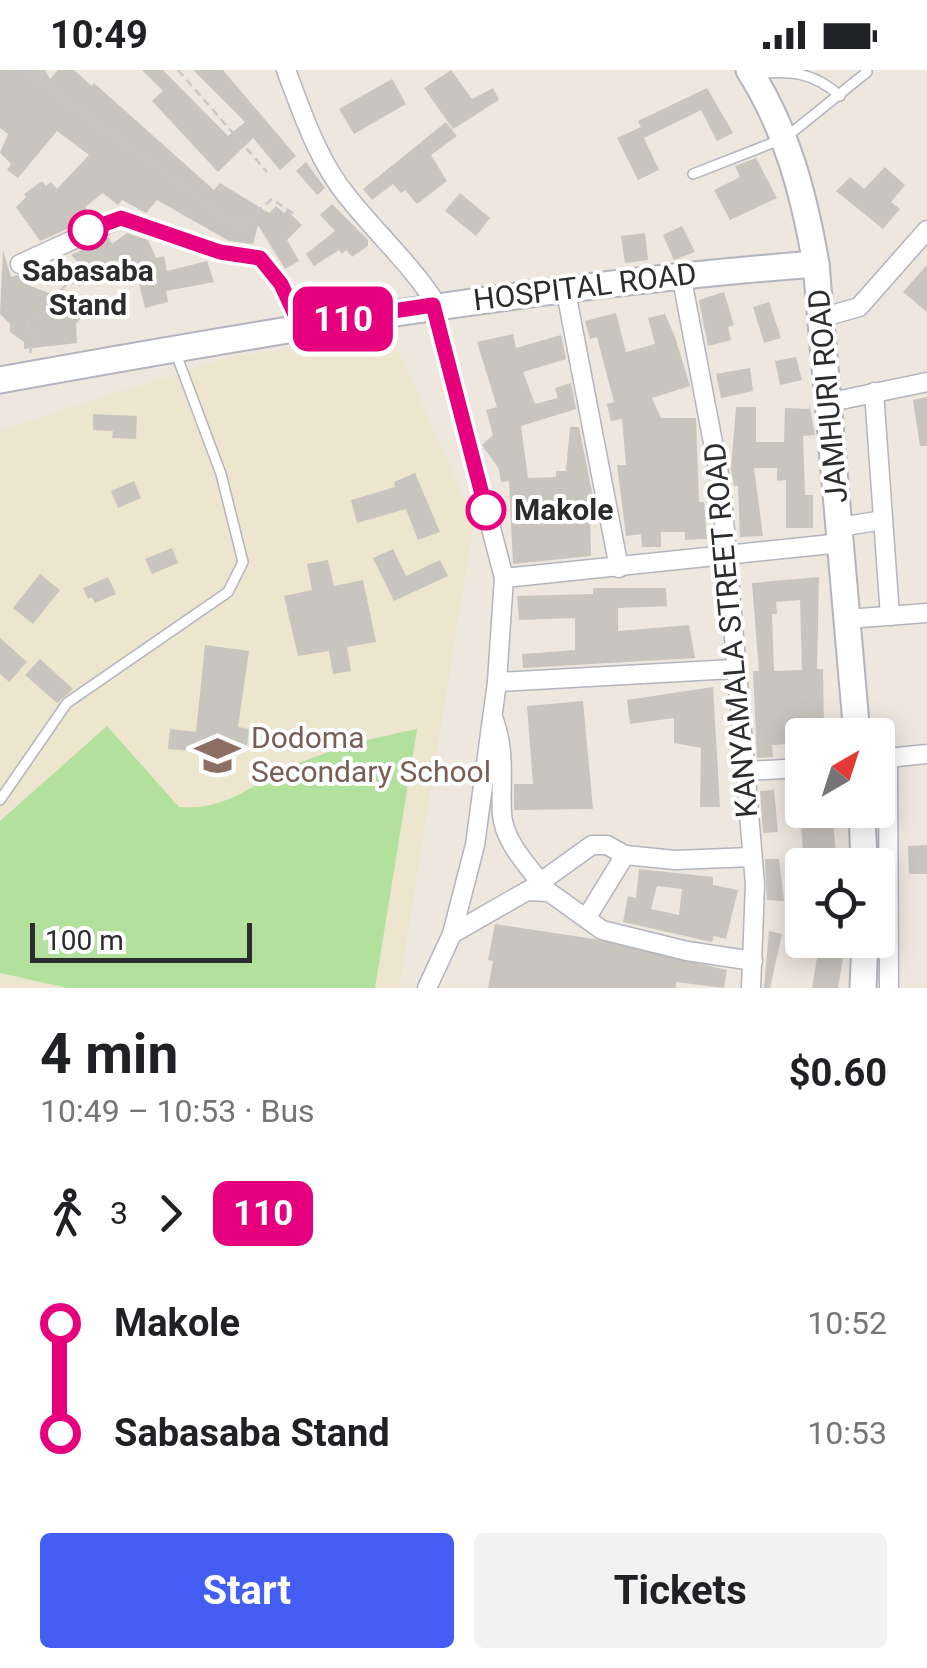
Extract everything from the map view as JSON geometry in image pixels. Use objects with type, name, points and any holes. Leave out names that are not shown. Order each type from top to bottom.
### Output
[{"type":"street","points":[[286,70],[310,132],[345,194],[415,270],[435,305],[504,578],[497,682],[475,845],[452,934],[427,988]]},
{"type":"street","name":"JAMHURI ROAD","points":[[748,75],[785,138],[804,196],[816,264],[824,317],[856,718]]},
{"type":"street","points":[[20,264],[121,218],[220,252],[260,258],[281,284],[300,325]]},
{"type":"street","points":[[824,317],[859,307],[927,230]]},
{"type":"street","name":"HOSPITAL ROAD","points":[[0,380],[300,325],[435,305],[680,274],[816,264]]},
{"type":"street","name":"KANYAMALA STREET ROAD","points":[[680,274],[716,443],[752,857],[750,988]]},
{"type":"street","points":[[565,287],[594,418],[604,508],[620,568]]},
{"type":"street","points":[[831,402],[927,382]]},
{"type":"street","points":[[874,392],[890,616]]},
{"type":"street","points":[[504,578],[620,568],[726,553],[840,535],[883,520]]},
{"type":"street","points":[[847,619],[927,613]]},
{"type":"street","points":[[497,682],[734,668]]},
{"type":"street","points":[[492,715],[502,741],[502,816],[534,886],[587,916],[602,930],[687,951],[753,960]]},
{"type":"street","points":[[895,757],[927,754]]},
{"type":"street","points":[[746,771],[785,769]]},
{"type":"street","points":[[452,934],[534,886],[592,845],[606,845],[625,855],[675,860],[752,857]]},
{"type":"street","points":[[587,916],[625,855]]},
{"type":"street","points":[[863,988],[864,958]]},
{"type":"street","points":[[888,958],[890,988]]},
{"type":"lane","points":[[748,75],[793,71],[821,80],[840,96]]},
{"type":"lane","points":[[693,174],[785,138],[867,72]]},
{"type":"lane","points":[[0,800],[67,703],[228,592],[243,562],[241,537],[222,474],[174,348]]},
{"type":"path","points":[[25,70],[229,222],[241,225],[272,198],[294,214]]},
{"type":"path","points":[[178,70],[267,172]]},
{"type":"path","points":[[29,359],[33,338],[27,324],[67,284],[120,272],[152,258]]},
{"type":"shaded area","name":"Dodoma Secondary School","points":[[391,334],[474,521],[399,988],[0,988],[0,431],[225,358]]},
{"type":"green space","points":[[107,726],[179,807],[223,801],[320,755],[417,729],[375,988],[68,988],[0,973],[0,821]]},
{"type":"building","points":[[0,70],[45,70],[50,79],[58,70],[74,70],[92,86],[94,83],[214,190],[220,183],[269,213],[276,206],[284,213],[287,210],[302,225],[287,240],[299,261],[285,269],[258,225],[253,244],[229,241],[157,200],[146,213],[122,200],[118,205],[103,193],[85,207],[94,217],[40,241],[16,207],[26,197],[24,194],[42,181],[46,186],[51,182],[57,189],[89,155],[57,131],[18,178],[7,170],[11,164],[0,153],[8,134],[0,128]]},
{"type":"building","points":[[142,70],[163,70],[228,136],[245,122],[193,70],[223,70],[296,156],[280,170],[253,138],[218,172],[152,101],[163,91]]},
{"type":"building","points":[[451,70],[472,99],[493,88],[499,100],[453,129],[424,88]]},
{"type":"building","points":[[392,79],[406,104],[354,134],[339,109]]},
{"type":"building","points":[[707,88],[733,133],[717,141],[701,110],[644,138],[659,170],[638,180],[617,138],[641,127],[638,121]]},
{"type":"building","points":[[446,122],[457,136],[431,155],[447,181],[417,204],[405,190],[401,193],[393,184],[372,200],[363,189]]},
{"type":"building","points":[[756,158],[777,198],[730,220],[714,190],[740,177],[735,166]]},
{"type":"building","points":[[306,162],[325,188],[317,195],[296,171]]},
{"type":"building","points":[[885,167],[905,185],[891,202],[900,209],[883,229],[836,191],[850,177],[864,189]]},
{"type":"building","points":[[460,193],[490,218],[476,236],[445,211]]},
{"type":"building","points":[[332,204],[368,240],[368,246],[352,257],[346,250],[342,254],[339,250],[314,266],[306,254],[335,231],[320,215]]},
{"type":"building","points":[[682,226],[695,252],[674,260],[663,235]]},
{"type":"building","points":[[127,233],[148,240],[156,258],[164,256],[167,271],[207,261],[214,282],[166,291],[168,302],[145,308],[137,275],[78,286],[77,261],[71,255],[109,237],[112,244]]},
{"type":"building","points":[[645,233],[648,260],[625,263],[621,236]]},
{"type":"building","points":[[3,250],[11,277],[42,268],[28,285],[67,300],[83,315],[76,324],[77,343],[24,349],[24,342],[10,332],[10,324],[0,314]]},
{"type":"building","points":[[927,265],[927,312],[903,292]]},
{"type":"building","points":[[354,286],[357,300],[314,308],[311,293]]},
{"type":"building","points":[[724,292],[734,325],[728,327],[731,340],[708,346],[699,300]]},
{"type":"building","points":[[769,302],[781,338],[764,343],[753,307]]},
{"type":"building","points":[[616,313],[626,352],[655,344],[648,318],[665,314],[675,337],[690,386],[652,398],[661,418],[696,418],[699,502],[704,502],[707,539],[685,540],[685,532],[661,532],[661,547],[642,547],[641,534],[626,536],[617,465],[626,465],[622,419],[611,421],[607,404],[614,402],[597,337],[590,339],[585,321]]},
{"type":"building","points":[[513,334],[516,348],[561,335],[566,359],[523,372],[535,404],[558,398],[555,388],[571,383],[576,409],[521,426],[528,478],[556,477],[556,471],[566,471],[570,427],[579,427],[596,512],[590,513],[591,556],[513,564],[509,481],[501,482],[499,469],[482,445],[493,435],[486,410],[497,407],[477,342]]},
{"type":"building","points":[[796,357],[802,380],[780,385],[775,361]]},
{"type":"building","points":[[750,368],[753,391],[721,398],[716,374]]},
{"type":"building","points":[[927,397],[927,446],[920,446],[913,400]]},
{"type":"building","points":[[809,403],[815,435],[803,436],[805,495],[813,495],[813,528],[786,528],[786,480],[777,481],[777,468],[754,468],[763,536],[740,537],[738,486],[734,486],[731,470],[736,407],[756,407],[756,442],[784,442],[785,408],[809,409]]},
{"type":"building","points":[[93,414],[137,416],[136,439],[112,438],[113,431],[93,430]]},
{"type":"building","points":[[415,473],[440,532],[418,540],[406,509],[357,523],[351,500],[395,487],[394,482]]},
{"type":"building","points":[[134,481],[141,498],[118,508],[111,491]]},
{"type":"building","points":[[172,548],[178,563],[152,574],[145,559]]},
{"type":"building","points":[[393,549],[406,576],[440,560],[448,576],[394,601],[373,558]]},
{"type":"building","points":[[328,560],[334,586],[363,580],[376,642],[347,647],[351,671],[333,674],[329,651],[298,656],[284,596],[312,590],[307,564]]},
{"type":"building","points":[[40,574],[60,590],[33,624],[13,608]]},
{"type":"building","points":[[108,577],[116,594],[95,603],[92,597],[88,599],[83,588]]},
{"type":"building","points":[[819,577],[817,669],[823,669],[824,718],[785,718],[785,744],[772,745],[773,757],[757,758],[753,671],[759,671],[752,583]],"holes":[[[800,600],[802,670],[774,671],[772,614],[777,614],[776,602]]]},
{"type":"building","points":[[593,588],[666,588],[667,606],[618,608],[618,631],[689,625],[695,658],[523,668],[522,654],[575,650],[575,618],[519,620],[517,596],[593,594]]},
{"type":"building","points":[[0,638],[27,662],[9,682],[0,674]]},
{"type":"building","points":[[205,645],[249,651],[238,727],[249,729],[247,746],[241,746],[240,754],[222,752],[221,769],[204,767],[204,752],[168,749],[170,729],[196,732]]},
{"type":"building","points":[[40,659],[73,689],[57,703],[25,675]]},
{"type":"building","points":[[713,687],[720,807],[700,807],[701,748],[674,743],[674,718],[630,724],[627,700]]},
{"type":"building","points":[[583,701],[593,809],[514,810],[514,784],[533,784],[527,706]]},
{"type":"building","points":[[774,790],[778,832],[763,833],[760,791]]},
{"type":"building","points":[[801,828],[834,828],[835,848],[803,848]]},
{"type":"building","points":[[927,845],[927,874],[909,874],[908,846]]},
{"type":"building","points":[[765,859],[779,859],[784,901],[767,900]]},
{"type":"building","points":[[639,869],[713,877],[713,885],[738,890],[726,939],[714,936],[712,942],[623,922],[628,896],[636,898]],"holes":[[[657,886],[682,889],[679,915],[651,909]]]},
{"type":"building","points":[[495,924],[594,939],[727,970],[724,988],[676,982],[676,988],[488,988],[493,961],[488,960]]},
{"type":"building","points":[[769,931],[782,934],[770,988],[764,988]]},
{"type":"building","points":[[817,958],[843,958],[838,988],[812,988]]},
{"type":"bus line","name":"110","points":[[88,230],[121,218],[220,252],[260,258],[281,284],[300,325],[433,305],[486,510]]},
{"type":"place","name":"Sabasaba Stand","points":[[88,230]]},
{"type":"place","name":"Makole","points":[[486,510]]},
{"type":"place","name":"Dodoma Secondary School","points":[[218,755]]}]
